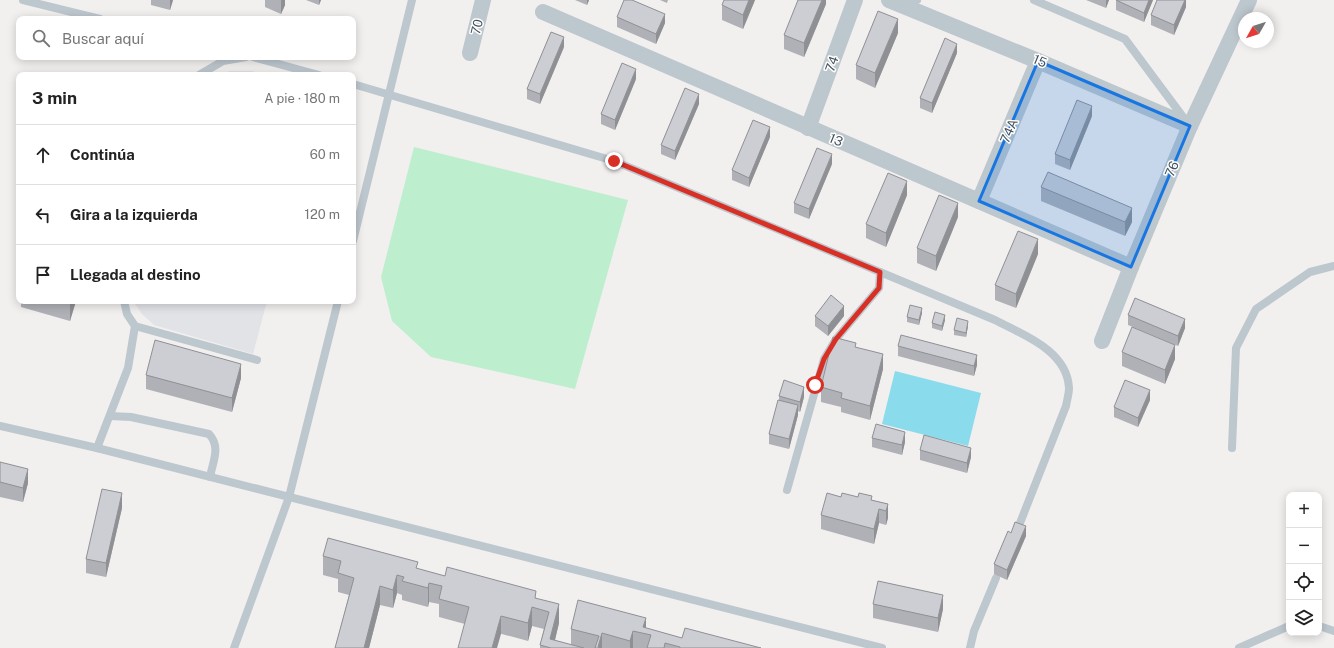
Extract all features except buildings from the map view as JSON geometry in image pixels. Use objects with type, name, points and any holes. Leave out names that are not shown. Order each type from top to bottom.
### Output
[{"type":"street","name":"70","points":[[470,53],[483,0]]},
{"type":"street","name":"74","points":[[808,128],[855,0]]},
{"type":"street","name":"76","points":[[1102,341],[1190,126],[1249,0]]},
{"type":"street","name":"15","points":[[895,2],[1190,126]]},
{"type":"street","name":"13","points":[[542,12],[1131,267]]},
{"type":"street","name":"74A","points":[[979,201],[1038,61]]},
{"type":"lane","points":[[23,0],[88,16]]},
{"type":"lane","points":[[356,228],[412,0]]},
{"type":"lane","points":[[895,2],[917,0]]},
{"type":"lane","points":[[1034,0],[1125,39],[1190,126]]},
{"type":"lane","points":[[204,72],[223,61],[229,60]]},
{"type":"lane","points":[[264,60],[309,72]]},
{"type":"lane","points":[[356,85],[614,161],[995,320],[1051,351],[1066,374],[1069,388],[1066,406],[1020,523]]},
{"type":"lane","points":[[1232,448],[1236,348],[1256,309],[1310,272],[1334,266]]},
{"type":"lane","points":[[787,490],[824,359],[836,339],[879,288],[880,272]]},
{"type":"lane","points":[[97,448],[128,368],[135,326],[128,314],[125,304]]},
{"type":"lane","points":[[234,648],[288,497],[337,304]]},
{"type":"lane","points":[[135,326],[256,360]]},
{"type":"lane","points":[[110,416],[131,417],[209,434],[214,440],[217,448],[210,477]]},
{"type":"lane","points":[[0,426],[97,448],[882,648]]},
{"type":"lane","points":[[970,648],[974,631],[996,578]]},
{"type":"lane","points":[[1239,648],[1286,627]]},
{"type":"lane","points":[[1322,627],[1334,631]]},
{"type":"highlighted area","points":[[1038,61],[1190,126],[1131,267],[979,201]]},
{"type":"shaded area","points":[[252,71],[256,72],[227,72]]},
{"type":"shaded area","points":[[135,304],[266,304],[253,354],[154,325],[142,314]]},
{"type":"green space","points":[[414,147],[628,200],[575,389],[431,357],[392,321],[381,277]]},
{"type":"water","points":[[895,371],[981,393],[968,446],[882,424]]},
{"type":"route","points":[[614,161],[880,272],[879,288],[836,339],[824,359],[815,385]]}]
